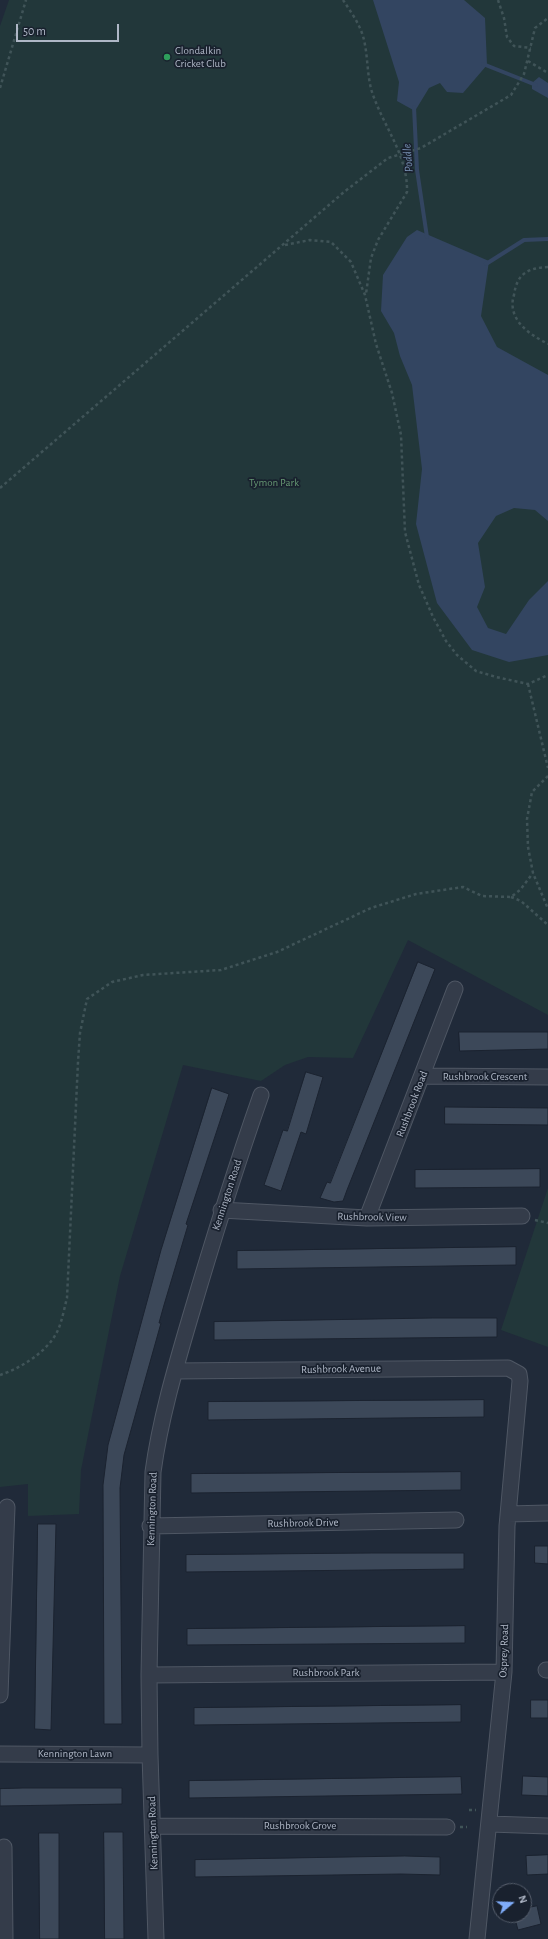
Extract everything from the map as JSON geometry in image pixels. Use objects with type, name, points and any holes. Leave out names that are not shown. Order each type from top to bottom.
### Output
[{"type":"street","name":"Rushbrook Road","points":[[367,1218],[423,1076],[455,989]]},
{"type":"street","name":"Rushbrook Crescent","points":[[423,1076],[548,1077]]},
{"type":"street","name":"Kennington Road","points":[[156,1939],[149,1675],[150,1526],[153,1472],[157,1441],[175,1371],[221,1210],[260,1095]]},
{"type":"street","name":"Rushbrook View","points":[[221,1210],[367,1218],[528,1217]]},
{"type":"street","name":"Rushbrook Avenue","points":[[175,1371],[508,1368]]},
{"type":"street","name":"Osprey Road","points":[[477,1939],[490,1824],[504,1672],[508,1514],[520,1381],[519,1374],[508,1368]]},
{"type":"street","points":[[0,1696],[7,1506]]},
{"type":"street","points":[[508,1514],[548,1513]]},
{"type":"street","name":"Rushbrook Drive","points":[[150,1526],[456,1520]]},
{"type":"street","name":"Rushbrook Park","points":[[149,1675],[504,1672]]},
{"type":"street","name":"Kennington Lawn","points":[[0,1754],[150,1755]]},
{"type":"street","points":[[490,1824],[548,1826]]},
{"type":"street","name":"Rushbrook Grove","points":[[153,1826],[453,1827]]},
{"type":"street","points":[[4,1847],[5,1939]]},
{"type":"path","points":[[0,88],[26,0]]},
{"type":"path","points":[[343,0],[360,28],[364,40],[371,90],[379,112],[400,155],[405,170],[407,192],[378,240],[370,258],[366,295]]},
{"type":"path","points":[[498,0],[500,2],[504,18],[507,37],[514,46],[531,48]]},
{"type":"path","points":[[0,488],[285,245],[344,192],[388,158],[421,148],[511,95],[518,86],[524,74],[535,28],[548,18]]},
{"type":"path","points":[[528,61],[548,73]]},
{"type":"path","points":[[285,245],[310,240],[331,242],[351,262],[366,295],[376,344],[392,393],[401,435],[405,532],[419,585],[433,617],[446,641],[457,655],[476,671],[528,684],[548,675]]},
{"type":"path","points":[[548,267],[528,271],[516,281],[512,302],[514,314],[528,332],[548,344]]},
{"type":"path","points":[[528,684],[548,768]]},
{"type":"path","points":[[548,776],[532,792],[527,820],[528,847],[533,873],[548,909]]},
{"type":"path","points":[[511,897],[520,890],[533,873]]},
{"type":"path","points":[[0,1374],[9,1372],[42,1351],[57,1332],[67,1298],[78,1062],[80,1033],[87,999],[112,982],[143,975],[221,970],[228,968],[277,952],[371,908],[416,894],[446,891],[463,887],[482,896],[511,897],[521,901],[548,925]]},
{"type":"path","points":[[528,1217],[548,1223]]},
{"type":"path","points":[[453,1827],[467,1827]]},
{"type":"green space","name":"Tymon Park","points":[[9,0],[548,0],[548,1015],[408,940],[353,1058],[308,1057],[285,1065],[261,1081],[183,1065],[120,1276],[81,1470],[79,1514],[28,1516],[28,1484],[0,1487],[0,26]]},
{"type":"green space","points":[[548,1188],[548,1347],[501,1330]]},
{"type":"water","points":[[373,0],[464,0],[485,18],[487,65],[463,93],[447,92],[440,83],[429,88],[415,111],[397,101],[399,82]]},
{"type":"water","points":[[539,77],[548,83],[548,98],[532,89],[532,83]]},
{"type":"water","points":[[417,230],[489,261],[481,316],[497,347],[548,375],[548,521],[535,510],[514,508],[496,516],[478,543],[485,587],[477,607],[488,628],[506,634],[529,600],[548,581],[548,655],[509,662],[472,650],[437,603],[416,524],[422,469],[412,385],[400,356],[394,333],[381,311],[383,275],[407,237]]},
{"type":"building","points":[[418,962],[435,969],[343,1201],[334,1202],[320,1198],[327,1182],[330,1183]]},
{"type":"building","points":[[459,1032],[548,1032],[548,1049],[460,1051]]},
{"type":"building","points":[[306,1072],[323,1077],[306,1134],[301,1132],[281,1191],[264,1185],[283,1130],[287,1131]]},
{"type":"building","points":[[212,1088],[229,1094],[186,1224],[188,1225],[164,1305],[159,1323],[161,1323],[124,1455],[120,1488],[122,1724],[104,1724],[103,1485],[108,1445],[161,1250]]},
{"type":"building","points":[[445,1107],[548,1108],[548,1125],[445,1124]]},
{"type":"building","points":[[540,1169],[540,1187],[415,1188],[415,1170]]},
{"type":"building","points":[[516,1247],[516,1265],[237,1269],[237,1251]]},
{"type":"building","points":[[497,1318],[497,1337],[214,1340],[214,1322]]},
{"type":"building","points":[[484,1400],[484,1417],[208,1420],[208,1402]]},
{"type":"building","points":[[461,1472],[461,1490],[191,1493],[191,1474]]},
{"type":"building","points":[[38,1524],[56,1524],[51,1730],[35,1729]]},
{"type":"building","points":[[535,1546],[548,1546],[548,1564],[535,1563]]},
{"type":"building","points":[[464,1553],[464,1569],[186,1572],[186,1555]]},
{"type":"building","points":[[465,1626],[465,1643],[187,1645],[187,1629]]},
{"type":"building","points":[[531,1700],[548,1700],[548,1718],[531,1718]]},
{"type":"building","points":[[461,1705],[461,1722],[194,1725],[194,1708]]},
{"type":"building","points":[[523,1776],[548,1777],[548,1796],[522,1795]]},
{"type":"building","points":[[461,1777],[462,1794],[189,1798],[189,1781]]},
{"type":"building","points":[[122,1788],[122,1804],[0,1806],[0,1789]]},
{"type":"building","points":[[104,1832],[123,1832],[124,1939],[105,1939]]},
{"type":"building","points":[[39,1833],[59,1833],[59,1939],[40,1939]]},
{"type":"building","points":[[548,1855],[548,1874],[527,1875],[526,1856]]},
{"type":"building","points":[[405,1856],[440,1857],[440,1875],[401,1874],[195,1877],[195,1860]]},
{"type":"building","points":[[537,1906],[541,1924],[518,1930],[516,1923],[532,1923],[532,1907]]},
{"type":"waterway","name":"Poddle","points":[[483,64],[536,85]]},
{"type":"waterway","name":"Poddle","points":[[414,107],[417,170],[427,237]]},
{"type":"waterway","name":"Poddle","points":[[486,264],[524,240],[548,239]]},
{"type":"place","name":"Clondalkin Cricket Club","points":[[167,57]]}]
